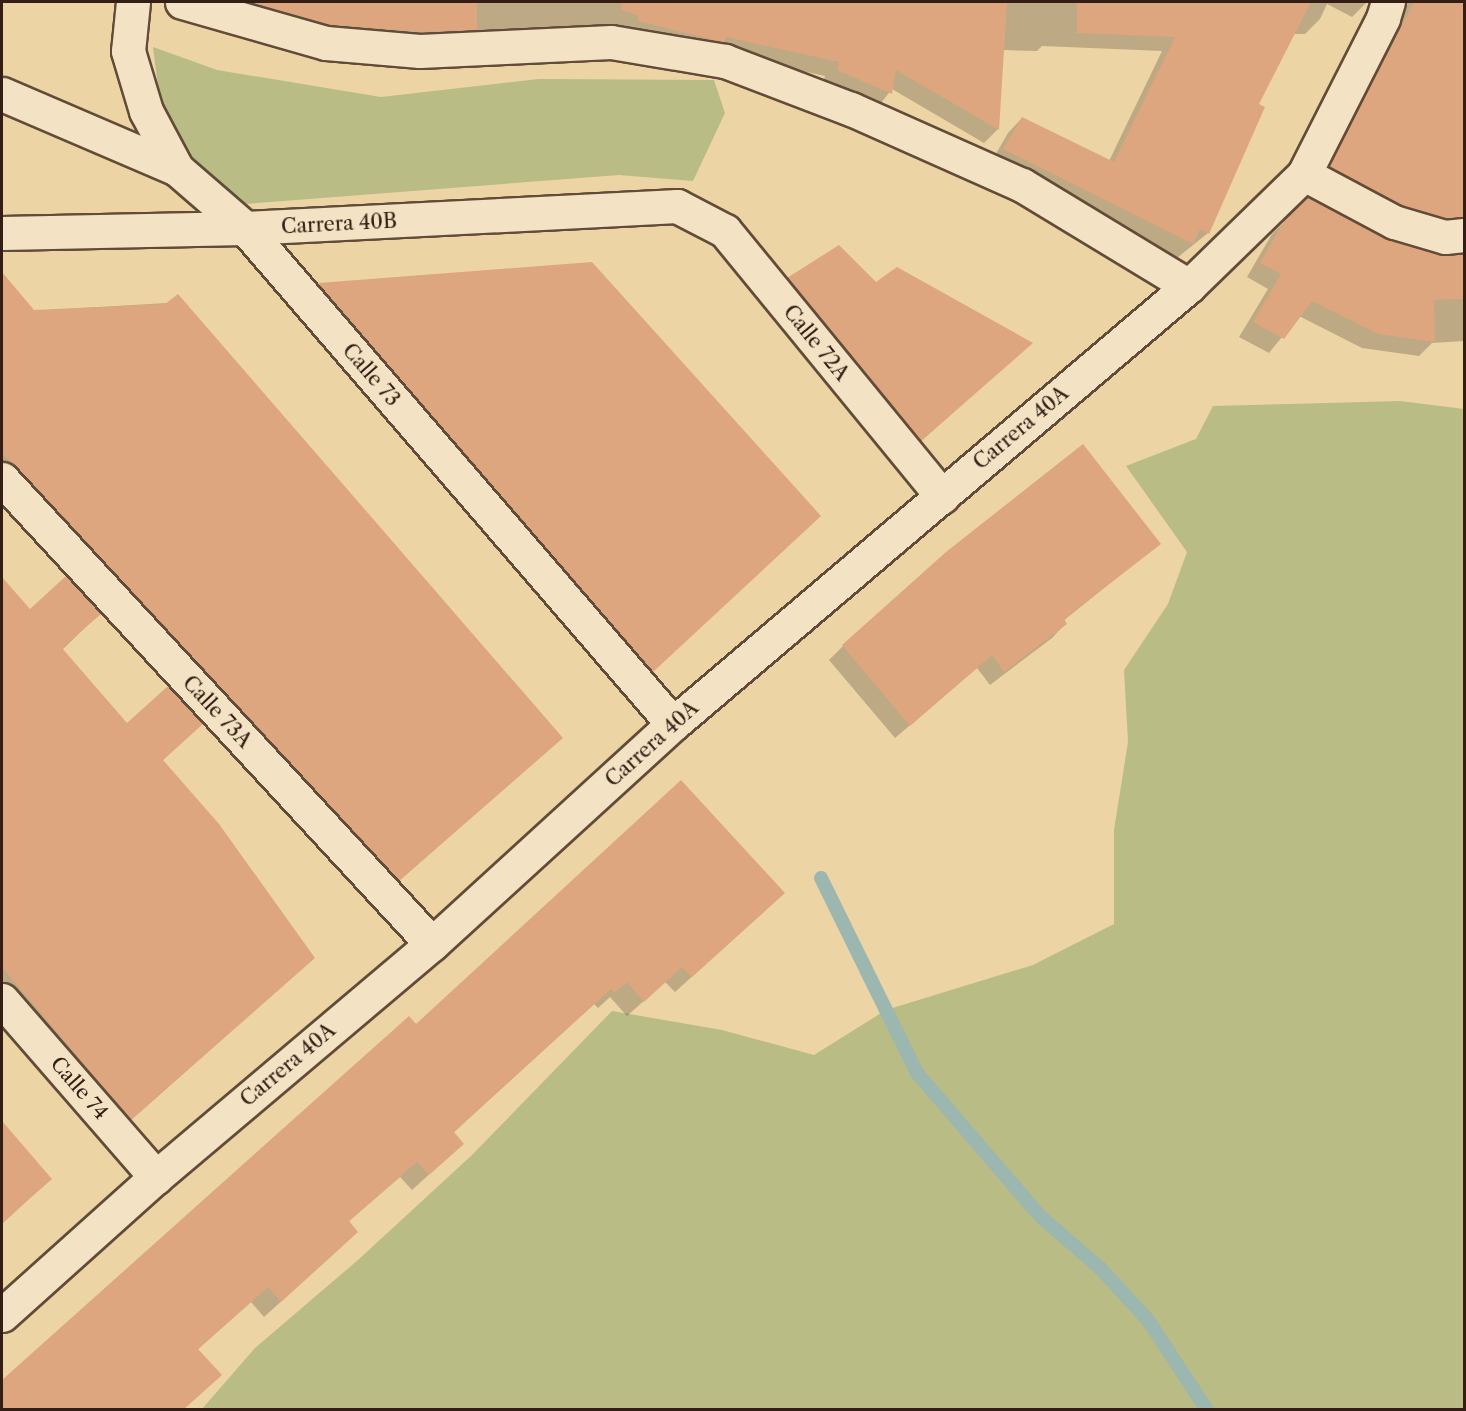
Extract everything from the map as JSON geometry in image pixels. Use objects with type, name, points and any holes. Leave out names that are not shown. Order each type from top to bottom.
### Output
[{"type":"street","name":"Calle 73","points":[[133,2],[128,51],[146,111],[177,168],[244,228],[673,724]]},
{"type":"street","points":[[182,2],[326,43],[420,51],[610,42],[725,61],[852,109],[1022,185],[1189,285]]},
{"type":"street","name":"Carrera 40A","points":[[2,1315],[156,1177],[432,944],[673,724],[1189,285],[1304,174],[1383,18],[1388,2]]},
{"type":"street","points":[[2,94],[177,168]]},
{"type":"street","points":[[1304,174],[1394,222],[1445,237],[1464,235]]},
{"type":"street","name":"Carrera 40B","points":[[2,233],[244,228],[677,206]]},
{"type":"street","name":"Calle 72A","points":[[677,206],[724,231],[942,496]]},
{"type":"street","name":"Calle 73A","points":[[2,479],[432,944]]},
{"type":"street","name":"Calle 74","points":[[2,1000],[156,1177]]},
{"type":"green space","points":[[153,47],[217,70],[381,97],[539,79],[714,80],[725,113],[693,181],[619,175],[245,204],[214,188],[183,151],[159,94]]},
{"type":"green space","points":[[1400,401],[1464,409],[1464,1409],[202,1409],[255,1348],[358,1260],[472,1155],[612,1011],[722,1030],[814,1055],[886,1010],[1033,965],[1114,924],[1114,830],[1128,742],[1124,670],[1168,604],[1187,552],[1126,466],[1196,439],[1213,406]]},
{"type":"building","points":[[249,2],[477,2],[477,30],[420,32],[329,24]]},
{"type":"building","points":[[622,2],[1007,2],[999,130],[896,70],[892,94],[837,70],[839,62],[726,37],[724,42],[719,41],[638,21],[638,15],[621,10]]},
{"type":"building","points":[[1077,2],[1311,2],[1259,104],[1265,107],[1209,234],[1200,229],[1193,244],[1003,149],[1022,117],[1114,162],[1175,37],[1077,33]]},
{"type":"building","points":[[1414,2],[1464,2],[1464,217],[1447,218],[1401,205],[1329,166]]},
{"type":"building","points":[[1307,197],[1388,240],[1440,255],[1464,254],[1464,299],[1434,300],[1435,342],[1378,334],[1312,301],[1284,339],[1253,322],[1281,274],[1260,263],[1286,218]]},
{"type":"building","points":[[839,245],[876,282],[897,267],[1033,343],[921,441],[787,278]]},
{"type":"building","points":[[592,262],[821,516],[653,672],[318,283]]},
{"type":"building","points":[[2,272],[34,310],[165,304],[178,294],[563,738],[399,881],[2,453]]},
{"type":"building","points":[[1083,444],[1161,544],[1064,619],[1067,624],[1004,672],[992,655],[910,726],[842,645],[946,552]]},
{"type":"building","points":[[66,576],[101,614],[62,648],[127,723],[168,686],[203,724],[163,760],[219,824],[315,958],[131,1120],[2,967],[2,577],[30,609]]},
{"type":"building","points":[[681,780],[785,893],[692,977],[682,967],[644,1002],[627,982],[614,993],[611,989],[454,1132],[464,1144],[429,1175],[417,1162],[349,1221],[358,1232],[281,1302],[268,1287],[198,1349],[222,1375],[183,1410],[2,1410],[2,1380],[409,1016],[416,1024]]},
{"type":"building","points":[[2,1121],[52,1179],[2,1223]]},
{"type":"waterway","points":[[821,878],[917,1073],[1041,1217],[1100,1268],[1148,1320],[1207,1410]]}]
